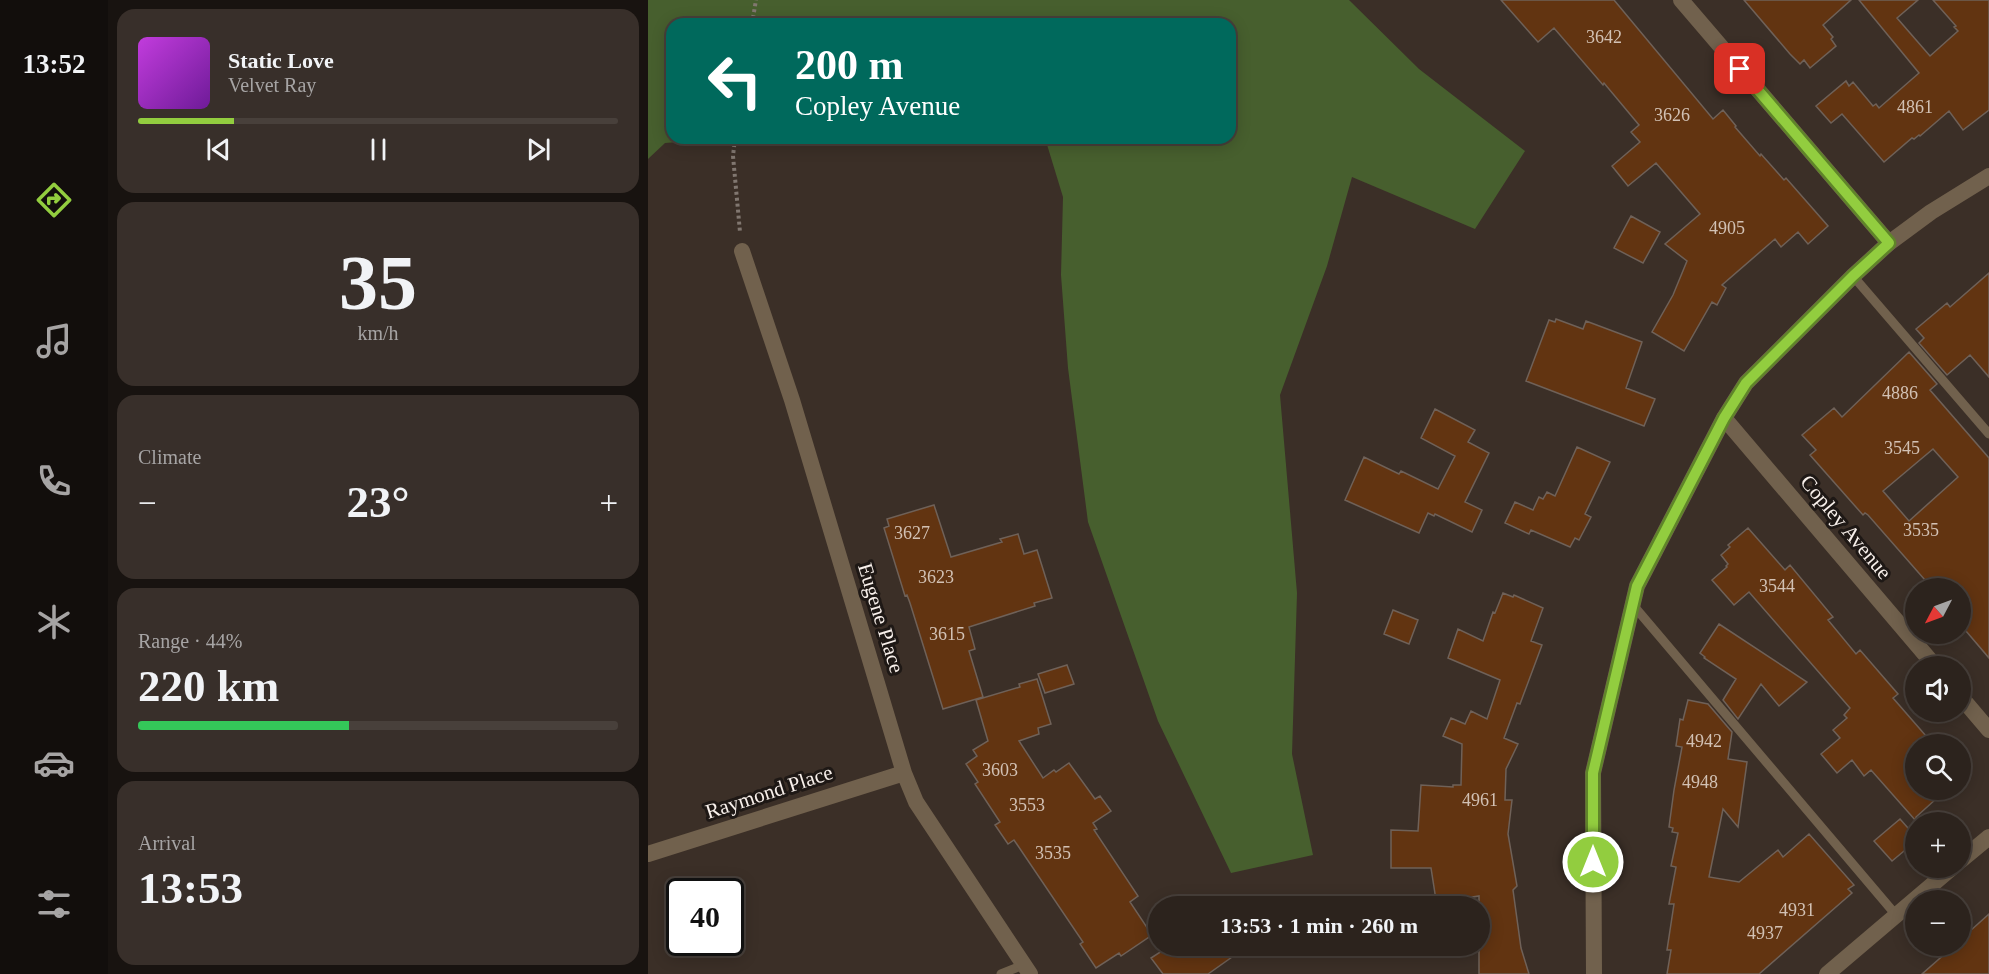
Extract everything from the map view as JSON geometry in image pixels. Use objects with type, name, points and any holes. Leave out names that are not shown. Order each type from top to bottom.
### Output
[{"type":"street","points":[[1681,0],[1889,243]]},
{"type":"street","points":[[1594,974],[1593,773],[1637,586],[1724,418],[1746,383],[1889,243],[1931,212],[1989,176]]},
{"type":"street","name":"Eugene Place","points":[[741,251],[792,400],[904,773],[916,802],[1026,969]]},
{"type":"street","name":"Copley Avenue","points":[[1724,418],[1926,656]]},
{"type":"street","points":[[1971,709],[1989,730]]},
{"type":"street","name":"Raymond Place","points":[[648,854],[904,773]]},
{"type":"street","points":[[1971,852],[1989,837]]},
{"type":"street","points":[[1827,974],[1940,878]]},
{"type":"lane","points":[[1853,276],[1989,434]]},
{"type":"lane","points":[[1633,605],[1896,915]]},
{"type":"lane","points":[[1001,974],[1026,969]]},
{"type":"path","points":[[753,18],[756,0]]},
{"type":"path","points":[[734,144],[733,156],[741,251]]},
{"type":"green space","points":[[648,0],[1349,0],[1419,69],[1525,151],[1475,229],[1352,177],[1327,266],[1280,395],[1297,593],[1292,754],[1313,855],[1231,873],[1158,721],[1088,522],[1068,368],[1061,275],[1063,197],[1047,144],[1236,144],[1236,18],[666,18],[666,143],[648,159]]},
{"type":"building","points":[[1501,0],[1614,0],[1713,119],[1723,110],[1760,156],[1761,154],[1784,180],[1786,178],[1828,226],[1808,244],[1798,232],[1781,247],[1775,239],[1722,285],[1726,288],[1717,305],[1712,302],[1684,351],[1652,332],[1673,295],[1687,261],[1665,244],[1700,214],[1656,163],[1628,186],[1612,166],[1640,142],[1631,132],[1639,125],[1554,28],[1538,42]]},
{"type":"building","points":[[1744,0],[1851,0],[1823,25],[1833,37],[1831,39],[1836,46],[1810,68],[1804,60],[1800,64],[1790,54]]},
{"type":"building","points":[[1859,0],[1918,0],[1897,18],[1930,56],[1958,31],[1933,0],[1989,0],[1989,110],[1963,130],[1949,111],[1884,162],[1842,114],[1831,123],[1816,106],[1846,81],[1849,86],[1853,82],[1873,106],[1876,104],[1879,108],[1919,73]]},
{"type":"building","points":[[1631,216],[1660,232],[1643,263],[1614,248]]},
{"type":"building","points":[[1989,273],[1989,377],[1970,355],[1947,375],[1919,343],[1924,338],[1916,329],[1947,303],[1950,307]]},
{"type":"building","points":[[1556,319],[1583,329],[1586,321],[1642,342],[1626,388],[1655,399],[1644,426],[1526,381],[1549,320],[1555,322]]},
{"type":"building","points":[[1909,352],[1937,384],[1930,390],[1989,458],[1989,658],[1971,637],[1971,578],[1923,578],[1868,515],[1865,513],[1863,515],[1810,455],[1816,450],[1802,435],[1834,408],[1842,417]],"holes":[[[1933,449],[1958,477],[1909,521],[1883,491]]]},
{"type":"building","points":[[1435,409],[1475,430],[1468,442],[1489,453],[1465,502],[1482,510],[1472,532],[1435,514],[1434,516],[1428,513],[1419,533],[1345,500],[1364,457],[1399,474],[1401,471],[1438,489],[1455,456],[1421,438]]},
{"type":"building","points":[[1577,447],[1610,462],[1585,514],[1591,517],[1579,540],[1575,538],[1570,547],[1531,530],[1529,534],[1505,523],[1515,502],[1533,510],[1539,497],[1543,499],[1547,492],[1555,496]]},
{"type":"building","points":[[934,505],[951,557],[1002,542],[1000,539],[1018,534],[1024,554],[1037,550],[1052,598],[1034,603],[1035,606],[969,627],[975,649],[969,651],[983,697],[943,709],[884,528],[889,526],[887,519]]},
{"type":"building","points":[[1748,528],[1785,570],[1790,565],[1833,617],[1828,620],[1856,654],[1860,650],[1898,694],[1893,698],[1905,712],[1905,722],[1914,722],[1924,734],[1905,734],[1905,800],[1935,800],[1922,812],[1908,812],[1871,770],[1864,776],[1852,760],[1837,773],[1821,754],[1840,738],[1833,730],[1847,718],[1844,715],[1850,708],[1749,592],[1734,605],[1712,580],[1727,567],[1728,564],[1721,555],[1730,547],[1728,545]]},
{"type":"building","points":[[1503,593],[1513,597],[1514,595],[1543,608],[1531,641],[1542,645],[1520,704],[1517,703],[1504,738],[1518,744],[1506,769],[1505,800],[1512,800],[1508,834],[1517,886],[1513,890],[1521,948],[1529,974],[1479,974],[1479,956],[1490,956],[1490,896],[1435,896],[1431,868],[1391,868],[1391,830],[1418,831],[1421,785],[1453,787],[1453,785],[1461,785],[1462,744],[1443,736],[1451,718],[1465,724],[1471,711],[1487,719],[1500,680],[1448,658],[1458,629],[1483,641],[1493,612],[1495,613]]},
{"type":"building","points":[[1393,610],[1418,620],[1409,644],[1384,634]]},
{"type":"building","points":[[1719,624],[1807,682],[1779,706],[1761,684],[1738,719],[1723,700],[1736,679],[1700,653]]},
{"type":"building","points":[[1067,665],[1074,684],[1045,693],[1038,674]]},
{"type":"building","points":[[1037,679],[1051,724],[1038,728],[1039,734],[1019,741],[1043,778],[1069,763],[1095,799],[1100,796],[1111,811],[1093,823],[1097,829],[1094,830],[1138,896],[1130,902],[1148,929],[1148,938],[1121,956],[1119,953],[1096,968],[1080,944],[1083,942],[1014,840],[1008,844],[995,825],[1000,822],[975,784],[978,782],[966,764],[977,756],[973,750],[988,741],[976,700],[1020,687],[1019,684]]},
{"type":"building","points":[[1688,700],[1708,704],[1732,732],[1728,759],[1747,762],[1738,827],[1723,809],[1709,877],[1739,882],[1778,850],[1783,857],[1809,834],[1854,885],[1848,889],[1852,893],[1759,974],[1667,974],[1671,950],[1667,950],[1674,904],[1669,904],[1676,867],[1671,866],[1678,833],[1672,832],[1673,828],[1669,827],[1682,747],[1676,746],[1680,719],[1683,720]]},
{"type":"building","points":[[1900,819],[1905,825],[1905,850],[1892,861],[1874,841]]},
{"type":"building","points":[[1989,914],[1989,974],[1922,974],[1942,956],[1971,956],[1971,930]]},
{"type":"building","points":[[1154,956],[1233,956],[1208,974],[1163,974],[1151,958]]},
{"type":"route","points":[[1593,862],[1593,773],[1637,586],[1724,418],[1746,383],[1889,243],[1740,69]]}]
